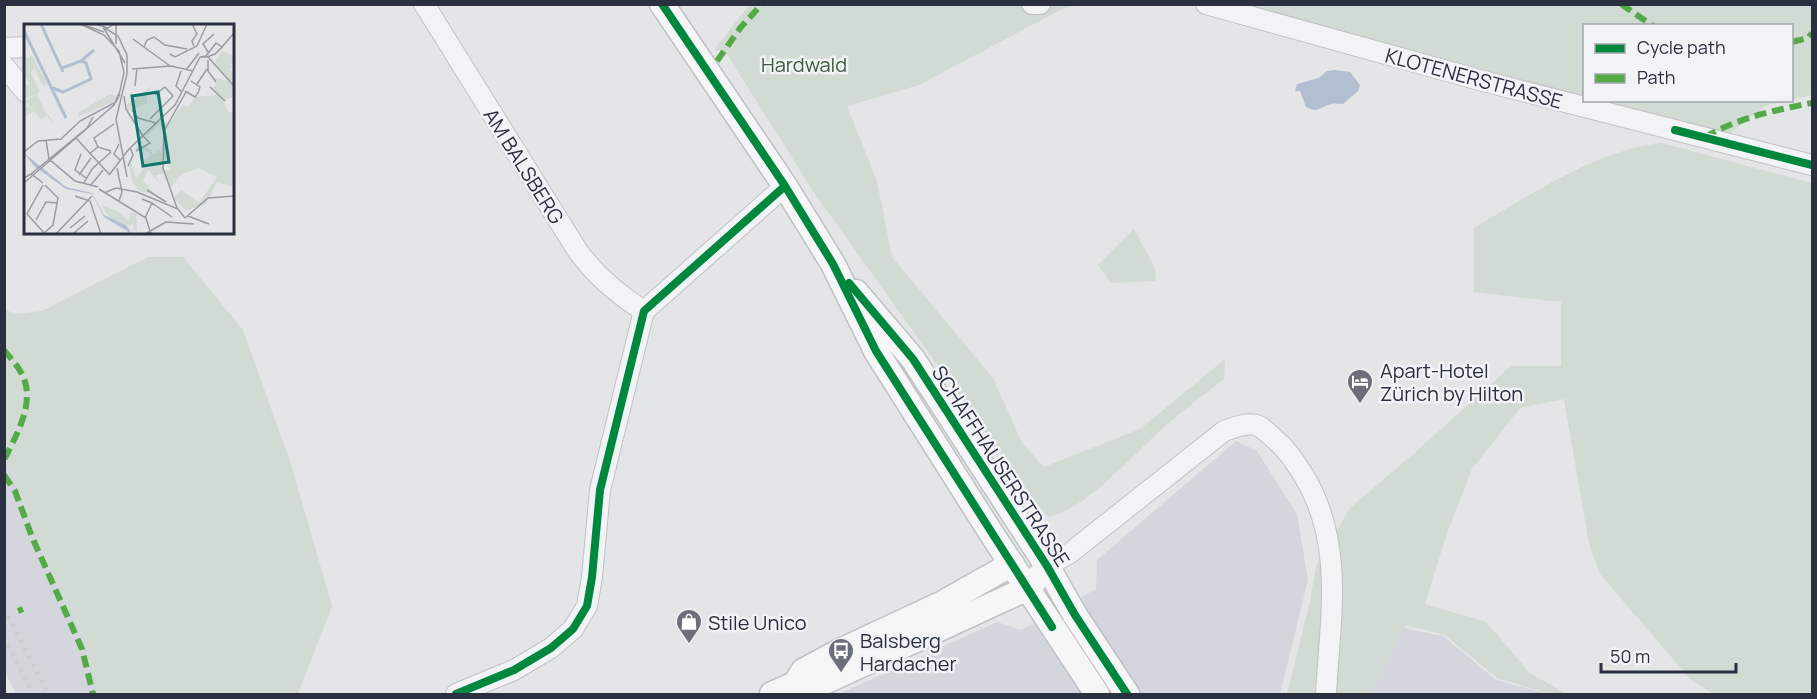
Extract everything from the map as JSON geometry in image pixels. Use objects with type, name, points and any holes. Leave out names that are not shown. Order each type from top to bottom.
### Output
[{"type":"main road","name":"SCHAFFHAUSERSTRASSE","points":[[662,4],[786,186],[833,264],[876,351],[1097,694]]},
{"type":"main road","name":"SCHAFFHAUSERSTRASSE","points":[[833,264],[913,359],[1047,566],[1075,615],[1128,694]]},
{"type":"main road","points":[[795,684],[803,671],[840,651],[941,604],[1012,564],[1047,566]]},
{"type":"main road","points":[[772,694],[795,684],[820,684],[1028,588],[1047,566]]},
{"type":"street","name":"AM BALSBERG","points":[[424,4],[577,250],[604,282],[623,298],[644,310]]},
{"type":"street","points":[[1032,4],[1040,4]]},
{"type":"street","name":"KLOTENERSTRASSE","points":[[1206,4],[1494,84],[1812,165]]},
{"type":"street","points":[[4,48],[24,47]]},
{"type":"street","points":[[4,66],[24,90]]},
{"type":"street","points":[[456,694],[514,670],[551,648],[573,630],[587,606],[600,490],[644,310],[786,186]]},
{"type":"street","points":[[1047,566],[1070,553],[1224,431],[1246,423],[1262,427],[1291,455],[1314,494],[1326,530],[1333,568],[1333,589],[1326,694]]},
{"type":"shaded area","points":[[1236,441],[1257,451],[1297,514],[1308,580],[1280,694],[839,694],[997,622],[1021,630],[1096,589],[1097,560]]},
{"type":"shaded area","points":[[5,467],[11,470],[48,565],[88,645],[98,694],[16,694],[5,672]]},
{"type":"shaded area","points":[[1402,628],[1443,636],[1496,680],[1547,694],[1369,694]]},
{"type":"green space","name":"Hardwald","points":[[749,5],[1081,5],[1064,8],[919,85],[847,106],[877,181],[892,257],[993,378],[1022,443],[1044,467],[1140,429],[1225,359],[1224,379],[1170,422],[1108,480],[1078,504],[1049,517],[1038,506],[815,194],[726,53],[714,50]]},
{"type":"green space","points":[[1218,5],[1812,5],[1812,95],[1793,100],[1793,24],[1583,24],[1583,99]]},
{"type":"green space","points":[[1593,102],[1783,102],[1767,105],[1726,136]]},
{"type":"green space","points":[[1661,143],[1812,183],[1812,694],[1713,694],[1691,680],[1600,574],[1589,544],[1564,399],[1520,408],[1472,469],[1447,533],[1425,604],[1486,622],[1530,673],[1566,694],[1550,694],[1497,678],[1445,635],[1406,625],[1369,694],[1287,694],[1310,601],[1316,566],[1350,508],[1511,366],[1561,366],[1561,302],[1474,292],[1474,228],[1540,189],[1588,165],[1637,147]]},
{"type":"green space","points":[[1134,229],[1155,268],[1156,281],[1111,283],[1098,265]]},
{"type":"green space","points":[[148,257],[183,257],[243,330],[291,464],[332,606],[298,694],[98,694],[88,645],[48,565],[11,470],[5,467],[5,309],[14,314],[42,311]]},
{"type":"water","points":[[1327,71],[1350,72],[1360,85],[1358,91],[1343,104],[1328,105],[1317,110],[1306,107],[1300,91],[1295,91],[1297,84],[1319,78]]},
{"type":"railway","points":[[4,608],[48,694]]},
{"type":"railway","points":[[4,637],[33,694]]},
{"type":"marked path","points":[[717,61],[741,27],[762,4]]},
{"type":"marked path","points":[[1621,4],[1650,24]]},
{"type":"marked path","points":[[1793,42],[1808,38],[1812,33]]},
{"type":"marked path","points":[[1705,137],[1744,120],[1812,103]]},
{"type":"marked path","points":[[4,350],[22,373],[27,392],[22,422],[4,460]]},
{"type":"marked path","points":[[4,475],[15,491],[32,537],[82,649],[93,694]]},
{"type":"marked path","points":[[18,611],[23,609]]},
{"type":"cycle path","points":[[662,4],[785,186],[833,264],[876,351],[1052,627]]},
{"type":"cycle path","points":[[1675,130],[1812,165]]},
{"type":"cycle path","points":[[456,694],[514,670],[551,648],[573,629],[587,606],[600,490],[644,311],[785,186]]},
{"type":"cycle path","points":[[849,283],[913,359],[1127,694]]},
{"type":"place","name":"Apart-Hotel Zürich by Hilton","points":[[1360,405]]},
{"type":"place","name":"Stile Unico","points":[[689,645]]},
{"type":"place","name":"Balsberg Hardacher","points":[[841,674]]}]
